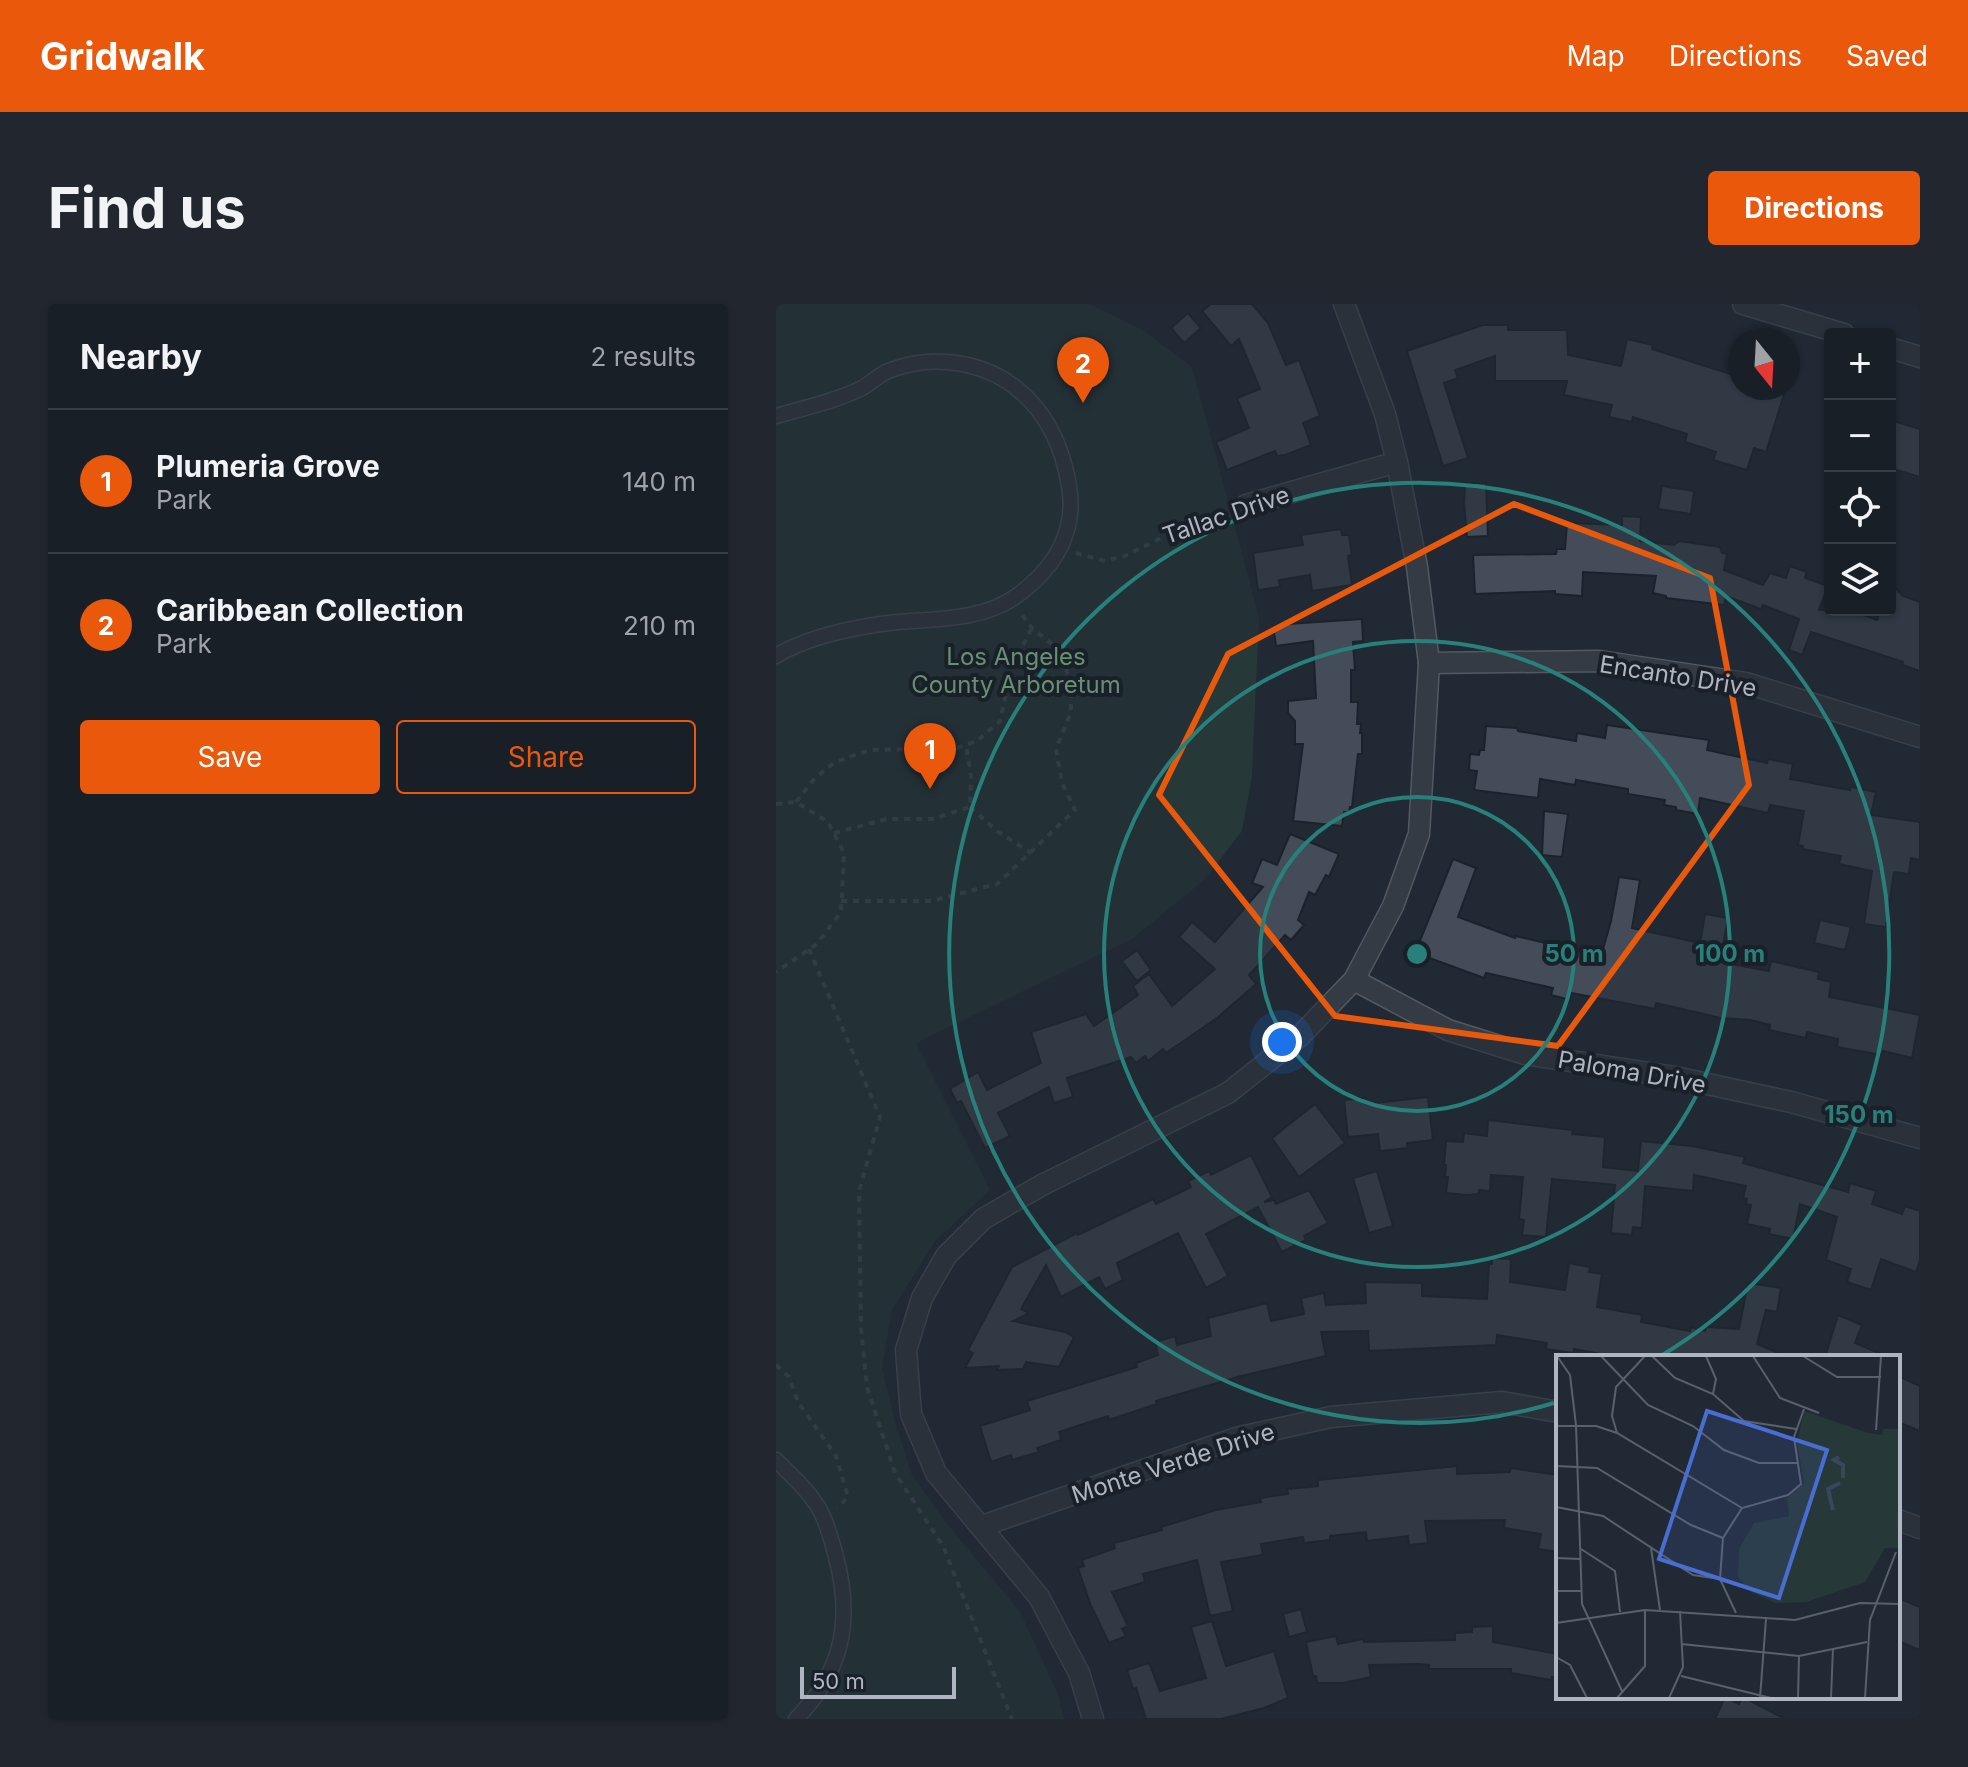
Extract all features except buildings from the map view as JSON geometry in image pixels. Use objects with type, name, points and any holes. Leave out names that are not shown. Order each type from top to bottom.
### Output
[{"type":"street","points":[[1093,1719],[1079,1673],[1039,1597],[936,1473],[911,1414],[906,1350],[922,1298],[946,1256],[983,1219],[1042,1185],[1228,1093],[1300,1036],[1354,980],[1393,906],[1419,834],[1429,663],[1417,567],[1397,462],[1385,414],[1344,304]]},
{"type":"street","points":[[1743,304],[1824,328]]},
{"type":"street","points":[[1896,350],[1920,357]]},
{"type":"street","points":[[776,416],[852,391],[886,372],[917,363],[948,362],[978,369],[1003,379],[1029,397],[1047,419],[1060,447],[1072,505],[1067,530],[1042,576],[1012,600],[979,612],[851,629],[776,656]]},
{"type":"street","name":"Tallac Drive","points":[[1246,505],[1397,462]]},
{"type":"street","name":"Encanto Drive","points":[[1429,663],[1599,661],[1746,683],[1920,737]]},
{"type":"street","name":"Paloma Drive","points":[[1354,980],[1448,1030],[1525,1054],[1675,1077],[1791,1102],[1920,1138]]},
{"type":"street","name":"Monte Verde Drive","points":[[982,1526],[1236,1438],[1331,1417],[1502,1402],[1556,1412]]},
{"type":"street","points":[[776,1460],[816,1503],[843,1583],[844,1626],[835,1666],[816,1698],[796,1719]]},
{"type":"street","points":[[1900,1521],[1920,1528]]},
{"type":"path","name":"Tallac Drive","points":[[1058,550],[1105,561],[1125,556],[1183,527],[1246,505]]},
{"type":"path","points":[[841,901],[931,901],[997,884],[1075,810],[1062,783],[1056,749],[1071,712],[1071,691],[1063,653],[1032,628],[1012,600]]},
{"type":"path","points":[[796,802],[815,778],[835,762],[870,750],[957,748],[977,741],[1000,721],[1013,664],[1032,628]]},
{"type":"path","points":[[966,745],[971,775],[970,807]]},
{"type":"path","points":[[776,804],[796,802],[828,822],[844,853],[841,912],[817,944],[776,972]]},
{"type":"path","points":[[970,807],[997,831],[1031,853]]},
{"type":"path","points":[[834,833],[887,819],[932,819],[970,807]]},
{"type":"path","points":[[776,1365],[789,1377],[798,1402],[836,1456],[848,1497],[824,1521]]},
{"type":"highlighted area","points":[[1514,504],[1710,578],[1749,785],[1558,1046],[1335,1016],[1159,795],[1228,654]]},
{"type":"green space","name":"Los Angeles County Arboretum","points":[[776,304],[1089,304],[1141,329],[1192,367],[1259,617],[1252,776],[1242,831],[1204,880],[1132,939],[916,1043],[990,1190],[935,1241],[892,1310],[882,1368],[912,1475],[944,1520],[1020,1612],[1058,1694],[1064,1719],[776,1719]]},
{"type":"place","name":"Caribbean Collection","points":[[1083,403]]},
{"type":"place","name":"Plumeria Grove","points":[[930,789]]}]
